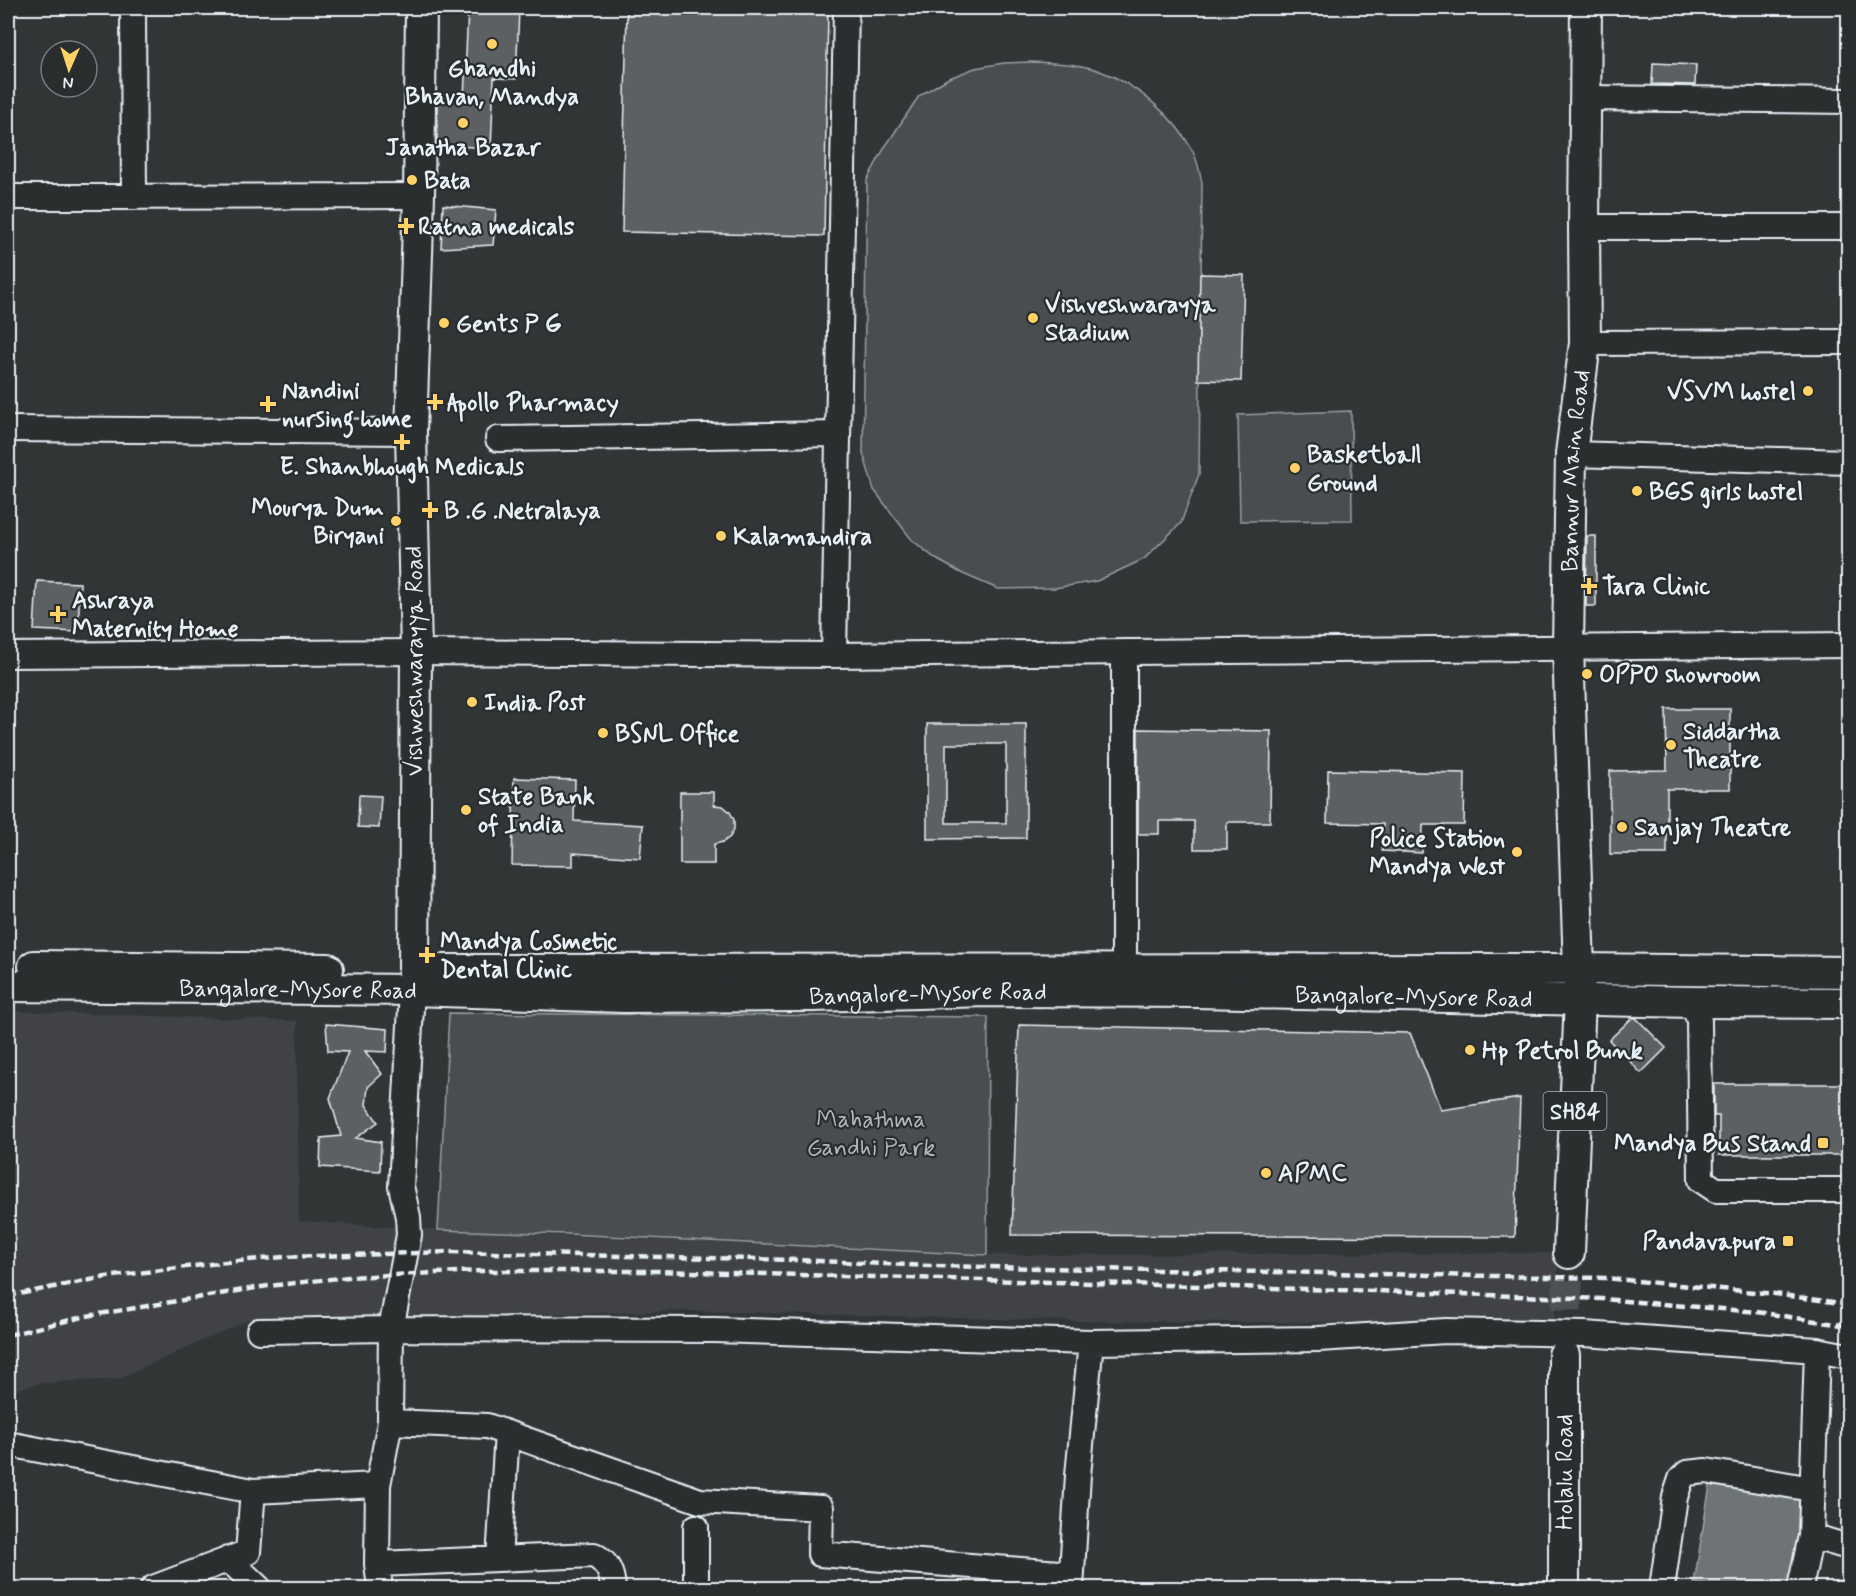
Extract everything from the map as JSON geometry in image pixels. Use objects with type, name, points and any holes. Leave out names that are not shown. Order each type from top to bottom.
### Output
[{"type":"main road","name":"Vishweshwarayya Road","points":[[413,980],[416,652],[411,432],[419,196],[421,8]]},
{"type":"main road","name":"Bannur Main Road","points":[[1579,969],[1568,646],[1571,454],[1585,343],[1586,8]]},
{"type":"main road","name":"Bangalore-Mysore Road","points":[[8,965],[413,980],[623,997],[813,996],[1010,991],[1848,1003]]},
{"type":"main road","name":"Bangalore-Mysore Road","points":[[8,986],[413,980],[751,971],[1579,969],[1848,972]]},
{"type":"main road","name":"SH84","points":[[1569,1252],[1580,999],[1579,969]]},
{"type":"main road","name":"Holalu Road","points":[[1564,1355],[1564,1588]]},
{"type":"street","points":[[133,8],[134,197]]},
{"type":"street","points":[[834,655],[846,8]]},
{"type":"street","points":[[1586,98],[1848,101]]},
{"type":"street","points":[[8,197],[419,196]]},
{"type":"street","points":[[1584,226],[1848,227]]},
{"type":"street","points":[[1585,343],[1848,342]]},
{"type":"street","points":[[8,429],[411,432]]},
{"type":"street","points":[[498,439],[838,434]]},
{"type":"street","points":[[1571,454],[1848,462]]},
{"type":"street","points":[[8,655],[416,652],[834,655],[1848,645]]},
{"type":"street","points":[[1124,652],[1124,969]]},
{"type":"street","points":[[380,1588],[377,1564],[378,1485],[390,1422],[392,1329],[408,1235],[408,1217],[401,1186],[413,980]]},
{"type":"street","points":[[1694,1002],[1698,1020],[1701,1180],[1716,1190],[1848,1190]]},
{"type":"street","points":[[259,1331],[714,1330],[1091,1342],[1318,1339],[1446,1331],[1584,1334],[1816,1350],[1848,1356]]},
{"type":"street","points":[[390,1422],[488,1426],[700,1501],[820,1508],[820,1554],[1072,1581],[1078,1475],[1091,1342]]},
{"type":"street","points":[[1800,1588],[1810,1536],[1816,1350]]},
{"type":"street","points":[[500,1559],[507,1433]]},
{"type":"street","points":[[8,1444],[253,1491],[378,1485]]},
{"type":"street","points":[[1662,1588],[1675,1497],[1681,1479],[1687,1473],[1706,1471],[1812,1489]]},
{"type":"street","points":[[153,1588],[248,1552],[253,1491]]},
{"type":"street","points":[[696,1527],[696,1588]]},
{"type":"street","points":[[1810,1536],[1848,1547]]},
{"type":"street","points":[[377,1564],[594,1555],[604,1561],[609,1568],[613,1588]]},
{"type":"street","points":[[228,1559],[259,1588]]},
{"type":"shaded area","points":[[8,1011],[297,1021],[299,1221],[438,1230],[987,1255],[1559,1253],[1554,1324],[1072,1321],[693,1311],[248,1320],[118,1379],[41,1383],[8,1392]]},
{"type":"shaded area","points":[[1710,1485],[1804,1499],[1789,1588],[1736,1588],[1694,1583]]},
{"type":"green space","name":"Vishveshwarayya Stadium","points":[[1031,62],[1084,66],[1128,84],[1166,115],[1186,139],[1195,156],[1202,183],[1199,474],[1181,523],[1144,559],[1097,581],[1055,588],[998,589],[936,559],[912,540],[874,490],[863,453],[867,180],[885,147],[919,96],[947,79],[975,68],[1004,63]]},
{"type":"green space","name":"Basketball Ground","points":[[1351,411],[1352,520],[1240,521],[1238,415]]},
{"type":"green space","name":"Mahathma Gandhi Park","points":[[449,1013],[988,1017],[987,1255],[567,1234],[438,1230]]},
{"type":"building","points":[[468,8],[519,10],[516,79],[494,78],[491,148],[437,145],[437,98],[464,99]]},
{"type":"building","points":[[627,8],[828,9],[824,236],[622,232]]},
{"type":"building","points":[[1653,63],[1696,65],[1695,85],[1652,84]]},
{"type":"building","points":[[443,205],[496,210],[493,245],[441,248]]},
{"type":"building","points":[[1200,274],[1244,275],[1241,381],[1198,380]]},
{"type":"building","points":[[1587,536],[1596,536],[1596,606],[1586,606]]},
{"type":"building","points":[[37,581],[80,583],[78,632],[34,630]]},
{"type":"building","points":[[1666,709],[1730,709],[1730,789],[1667,789],[1667,854],[1610,854],[1610,771],[1667,770]]},
{"type":"building","points":[[927,724],[1026,724],[1026,838],[927,839]],"holes":[[[946,744],[1006,744],[1006,823],[946,823]]]},
{"type":"building","points":[[1138,729],[1271,731],[1270,822],[1227,822],[1227,849],[1194,849],[1194,821],[1159,821],[1159,834],[1138,834]]},
{"type":"building","points":[[1328,770],[1465,773],[1464,825],[1423,825],[1422,853],[1382,851],[1383,824],[1327,823]]},
{"type":"building","points":[[514,778],[575,780],[574,821],[643,825],[640,858],[573,853],[573,866],[512,865]]},
{"type":"building","points":[[680,792],[714,792],[714,805],[723,806],[734,820],[734,829],[730,837],[714,844],[714,864],[680,864]]},
{"type":"building","points":[[359,795],[381,796],[379,828],[358,827]]},
{"type":"building","points":[[1632,1018],[1636,1018],[1666,1048],[1641,1073],[1609,1040]]},
{"type":"building","points":[[326,1024],[388,1029],[387,1052],[365,1051],[382,1074],[368,1087],[366,1105],[378,1122],[356,1138],[381,1142],[380,1171],[320,1167],[321,1138],[341,1136],[330,1098],[348,1052],[328,1051]]},
{"type":"building","name":"APMC","points":[[1019,1025],[1410,1033],[1441,1110],[1520,1098],[1515,1237],[1012,1235]]},
{"type":"building","points":[[1714,1084],[1848,1084],[1848,1155],[1719,1155],[1719,1116],[1714,1116]]},
{"type":"tunnel","points":[[1564,1355],[1569,1253]]},
{"type":"railway","points":[[8,1296],[106,1277],[226,1262],[284,1257],[450,1252],[797,1260],[930,1266],[1605,1278],[1775,1294],[1848,1304]]},
{"type":"railway","points":[[8,1335],[87,1316],[268,1286],[348,1277],[481,1271],[657,1271],[1602,1299],[1757,1312],[1848,1326]]},
{"type":"place","name":"Ghandhi Bhavan, Mandya","points":[[492,44]]},
{"type":"place","name":"Janatha Bazar","points":[[463,123]]},
{"type":"place","name":"Bata","points":[[412,180]]},
{"type":"place","name":"Ratna medicals","points":[[406,226]]},
{"type":"place","name":"Vishveshwarayya Stadium","points":[[1033,318]]},
{"type":"place","name":"Gents P G","points":[[444,323]]},
{"type":"place","name":"VSVM hostel","points":[[1808,391]]},
{"type":"place","name":"Apollo Pharmacy","points":[[435,402]]},
{"type":"place","name":"Nandini nursing home","points":[[268,404]]},
{"type":"place","name":"E. Shanbhough Medicals","points":[[402,442]]},
{"type":"place","name":"Basketball Ground","points":[[1295,468]]},
{"type":"place","name":"BGS girls hostel","points":[[1637,491]]},
{"type":"place","name":"B .G .Netralaya","points":[[430,510]]},
{"type":"place","name":"Mourya Dum Biryani","points":[[396,521]]},
{"type":"place","name":"Kalamandira","points":[[721,536]]},
{"type":"place","name":"Tara Clinic","points":[[1589,586]]},
{"type":"place","name":"Ashraya Maternity Home","points":[[58,614]]},
{"type":"place","name":"OPPO showroom","points":[[1587,674]]},
{"type":"place","name":"India Post","points":[[472,702]]},
{"type":"place","name":"BSNL Office","points":[[603,733]]},
{"type":"place","name":"Siddartha Theatre","points":[[1671,745]]},
{"type":"place","name":"State Bank of India","points":[[466,810]]},
{"type":"place","name":"Sanjay Theatre","points":[[1622,827]]},
{"type":"place","name":"Police Station Mandya West","points":[[1517,852]]},
{"type":"place","name":"Mandya Cosmetic Dental Clinic","points":[[427,955]]},
{"type":"place","name":"Hp Petrol Bunk","points":[[1470,1050]]},
{"type":"place","name":"Mandya Bus Stand","points":[[1823,1143]]},
{"type":"place","name":"APMC","points":[[1266,1173]]},
{"type":"place","name":"Pandavapura","points":[[1788,1241]]}]
